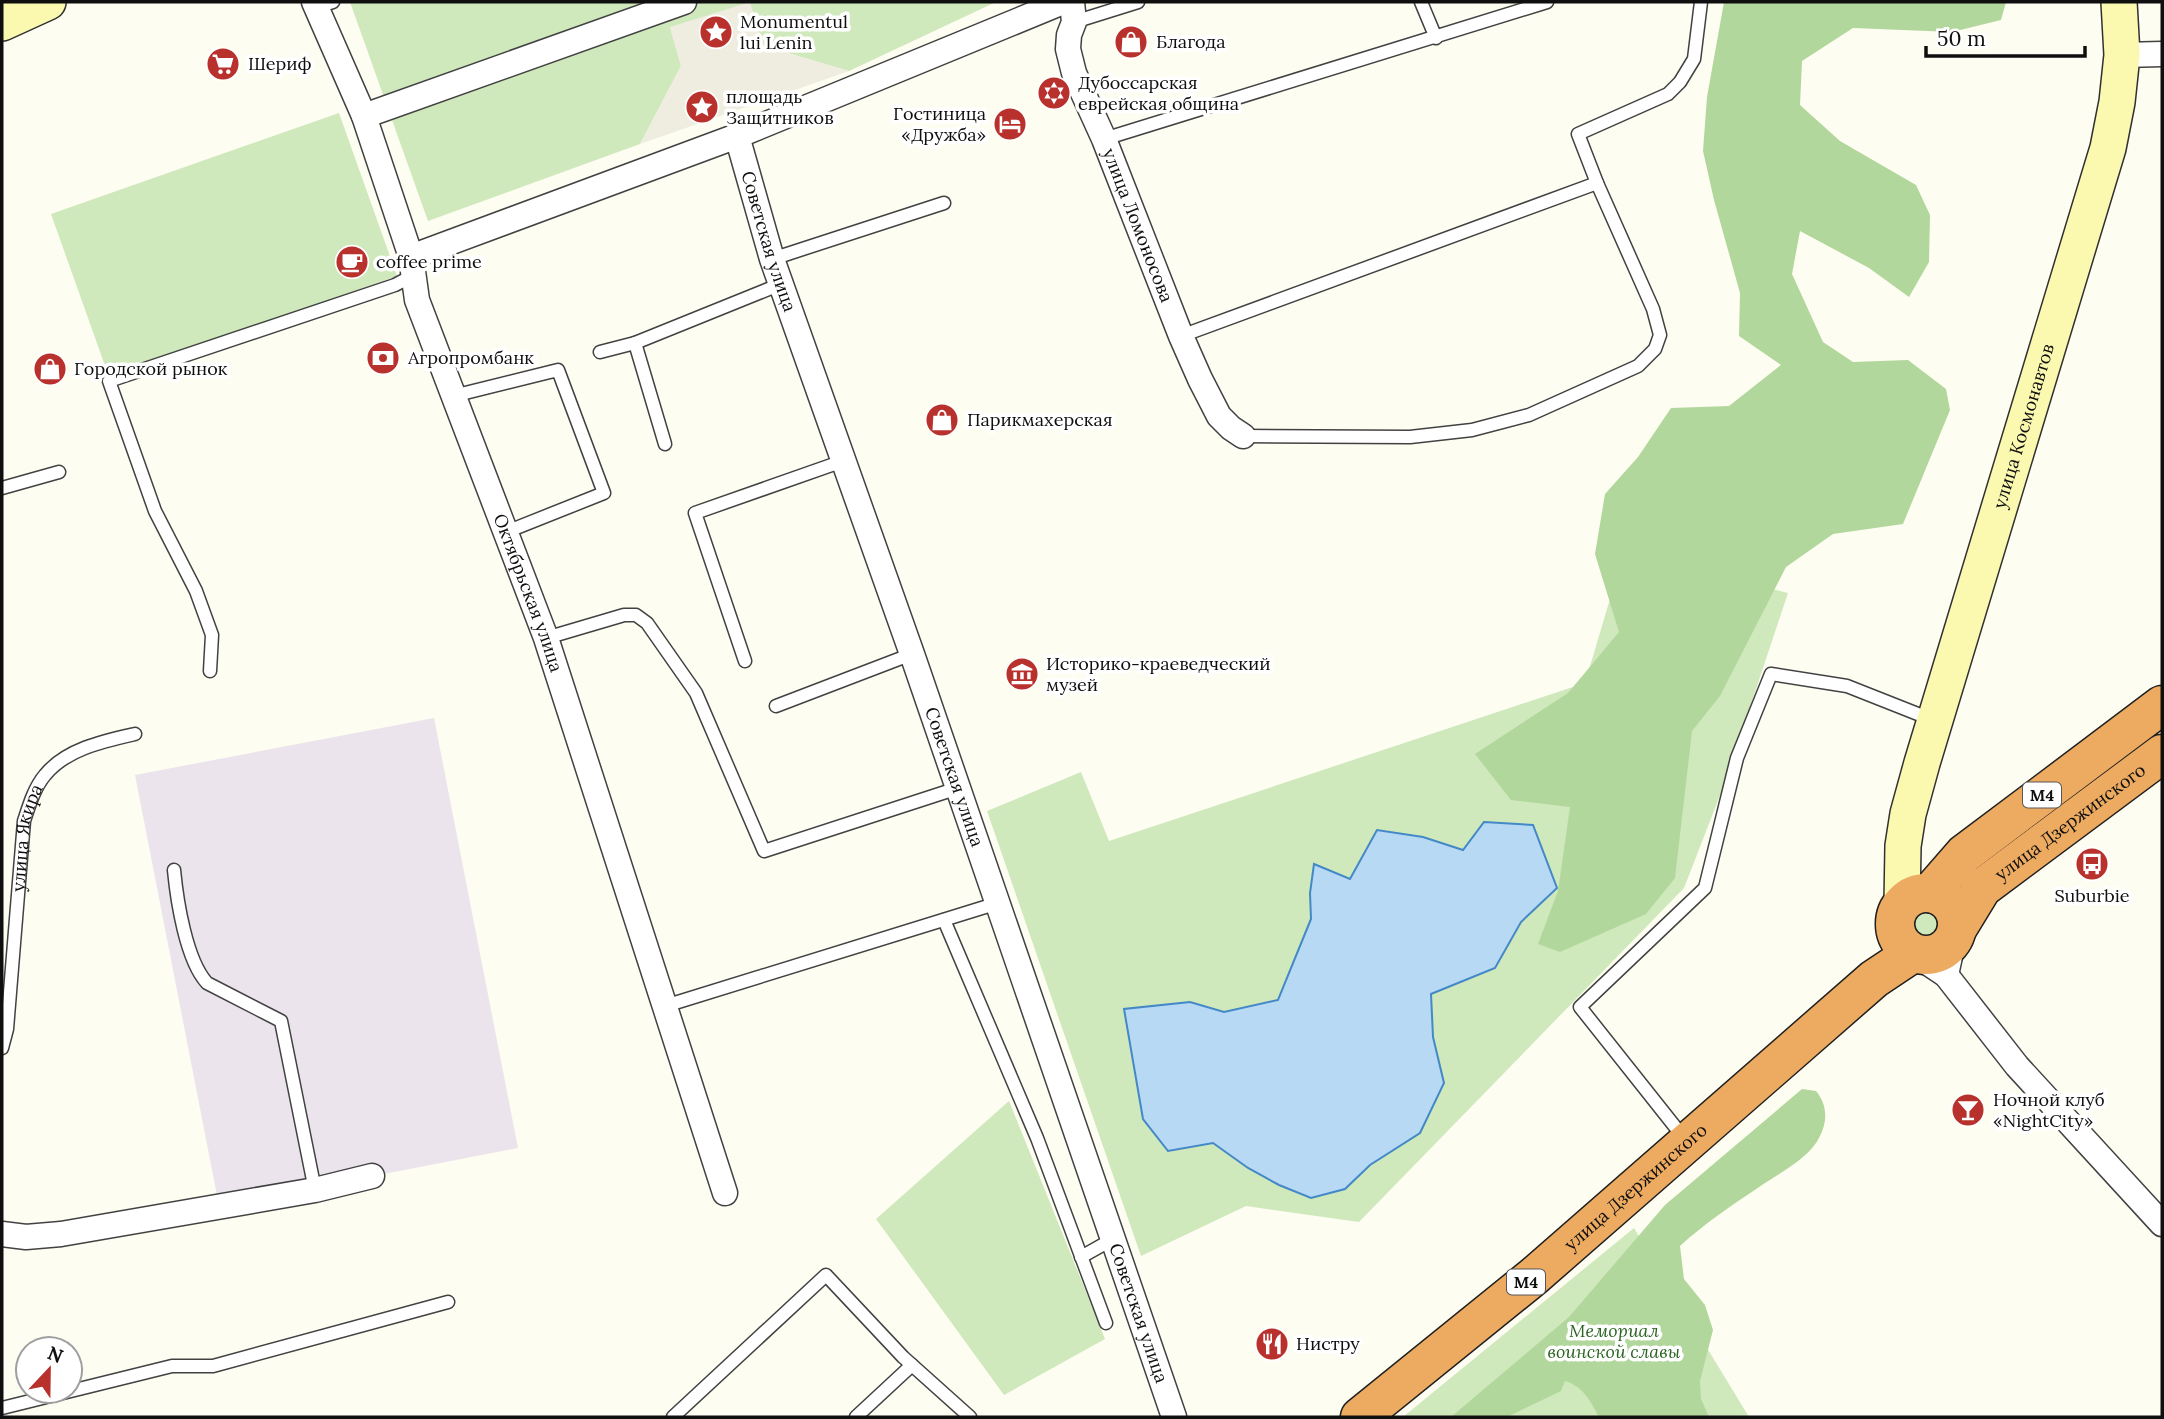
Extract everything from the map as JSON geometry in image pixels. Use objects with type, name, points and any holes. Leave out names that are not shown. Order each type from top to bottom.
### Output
[{"type":"highway","name":"улица Дзержинского","points":[[1360,1417],[1533,1277],[1874,979],[1910,921],[1964,854],[2162,705]]},
{"type":"highway","name":"улица Дзержинского","points":[[1956,933],[1982,888],[2162,754]]},
{"type":"highway","points":[[1910,921],[1940,896],[1948,902],[1957,919],[1956,933]]},
{"type":"highway","name":"M4","points":[[1910,921],[1922,955],[1941,951],[1956,933]]},
{"type":"street","points":[[2,23],[48,2]]},
{"type":"street","points":[[364,116],[684,2]]},
{"type":"street","name":"улица Космонавтов","points":[[1910,921],[1902,846],[1908,814],[2108,148],[2118,102],[2122,55],[2119,2]]},
{"type":"street","name":"Октябрьская улица","points":[[321,4],[364,116],[412,266],[417,300],[545,638],[725,1193]]},
{"type":"street","points":[[412,266],[737,136],[1070,9]]},
{"type":"street","name":"улица Ломоносова","points":[[1070,9],[1068,48],[1074,73],[1104,139],[1181,336],[1219,416],[1243,436]]},
{"type":"street","points":[[2122,55],[2162,54]]},
{"type":"street","name":"Советская улица","points":[[737,136],[772,259],[912,654],[1174,1417]]},
{"type":"street","points":[[1910,921],[1946,975],[2017,1066],[2162,1224]]},
{"type":"street","points":[[1946,975],[1956,933]]},
{"type":"street","points":[[2,1234],[26,1237],[61,1234],[315,1190],[372,1175]]},
{"type":"lane","points":[[1070,9],[1138,2]]},
{"type":"lane","points":[[1421,2],[1436,37]]},
{"type":"lane","points":[[1104,139],[1547,2]]},
{"type":"lane","points":[[1243,436],[1410,437],[1472,430],[1529,415],[1638,366],[1655,349],[1660,335],[1653,309],[1578,134],[1668,94],[1680,82],[1694,59],[1701,2]]},
{"type":"lane","points":[[1181,336],[1597,183]]},
{"type":"lane","points":[[772,259],[944,203]]},
{"type":"lane","points":[[211,671],[212,635],[196,591],[155,511],[109,381],[395,285],[412,266]]},
{"type":"lane","points":[[600,352],[635,343],[781,285]]},
{"type":"lane","points":[[635,343],[665,444]]},
{"type":"lane","points":[[453,396],[558,370],[604,493],[506,532]]},
{"type":"lane","points":[[745,661],[695,513],[843,461]]},
{"type":"lane","points":[[2,488],[59,472]]},
{"type":"lane","points":[[545,638],[624,615],[636,615],[647,623],[696,694],[764,851],[958,788]]},
{"type":"lane","points":[[776,706],[912,654]]},
{"type":"lane","points":[[1686,1141],[1580,1007],[1705,888],[1737,758],[1771,674],[1847,686],[1935,720]]},
{"type":"lane","name":"улица Якира","points":[[2,1048],[8,1029],[24,821],[32,798],[45,775],[70,755],[100,742],[135,734]]},
{"type":"lane","points":[[174,870],[177,901],[198,973],[207,983],[281,1021],[315,1190]]},
{"type":"lane","points":[[665,1006],[998,903]]},
{"type":"lane","points":[[944,920],[1037,1138],[1106,1323]]},
{"type":"lane","points":[[1082,1257],[1113,1239]]},
{"type":"lane","points":[[673,1417],[825,1275],[912,1365],[970,1417]]},
{"type":"lane","points":[[2,1408],[172,1366],[213,1366],[448,1302]]},
{"type":"lane","points":[[856,1417],[912,1365]]},
{"type":"shaded area","name":"площадь Защитников","points":[[750,2],[764,46],[849,71],[640,144],[681,66],[670,27]]},
{"type":"shaded area","points":[[434,718],[518,1148],[219,1206],[135,775]]},
{"type":"green space","points":[[350,2],[996,2],[849,71],[764,46],[670,27],[681,66],[640,144],[428,221]]},
{"type":"green space","points":[[1724,2],[2006,2],[2001,20],[1952,32],[1853,28],[1802,61],[1800,105],[1840,141],[1916,185],[1930,215],[1929,262],[1909,297],[1869,268],[1800,231],[1792,274],[1823,342],[1853,362],[1908,360],[1946,389],[1950,410],[1903,524],[1833,534],[1786,567],[1720,696],[1692,731],[1675,878],[1646,914],[1560,952],[1538,944],[1558,891],[1570,807],[1511,800],[1475,754],[1568,693],[1619,632],[1595,554],[1605,494],[1638,457],[1671,408],[1729,406],[1781,365],[1739,336],[1740,293],[1703,151],[1707,97]]},
{"type":"green space","points":[[339,113],[397,276],[109,377],[51,214]]},
{"type":"green space","points":[[1624,552],[1788,593],[1724,785],[1684,888],[1359,1222],[1246,1206],[1141,1256],[987,811],[1081,772],[1109,841],[1585,683]]},
{"type":"green space","points":[[1924,909],[1930,910],[1938,918],[1938,930],[1930,938],[1924,939],[1918,938],[1910,930],[1909,924],[1910,918],[1918,910]]},
{"type":"green space","name":"Мемориал воинской славы","points":[[1802,1089],[1816,1091],[1824,1107],[1824,1124],[1815,1144],[1794,1164],[1699,1229],[1680,1246],[1684,1279],[1705,1305],[1713,1330],[1700,1381],[1701,1399],[1709,1417],[1599,1417],[1582,1391],[1565,1381],[1561,1391],[1507,1417],[1451,1417],[1569,1317],[1665,1205]]},
{"type":"green space","points":[[1009,1101],[1105,1339],[1004,1395],[876,1219]]},
{"type":"green space","name":"Мемориал воинской славы","points":[[1634,1228],[1749,1417],[1403,1417]]},
{"type":"water","points":[[1484,822],[1533,825],[1557,888],[1521,922],[1495,968],[1431,994],[1433,1037],[1444,1083],[1420,1133],[1370,1165],[1345,1189],[1311,1198],[1248,1168],[1213,1143],[1168,1151],[1143,1119],[1124,1009],[1190,1002],[1224,1012],[1278,1000],[1311,919],[1310,893],[1314,864],[1350,879],[1377,830],[1423,837],[1463,850]]},
{"type":"place","name":"Monumentul lui Lenin","points":[[716,32]]},
{"type":"place","name":"Благода","points":[[1131,42]]},
{"type":"place","name":"Шериф","points":[[223,64]]},
{"type":"place","name":"Дубоссарская еврейская община","points":[[1054,93]]},
{"type":"place","name":"площадь Защитников","points":[[702,107]]},
{"type":"place","name":"Гостиница «Дружба»","points":[[1010,124]]},
{"type":"place","name":"coffee prime","points":[[352,262]]},
{"type":"place","name":"Агропромбанк","points":[[383,358]]},
{"type":"place","name":"Городской рынок","points":[[50,369]]},
{"type":"place","name":"Парикмахерская","points":[[942,420]]},
{"type":"place","name":"Историко-краеведческий музей","points":[[1022,674]]},
{"type":"place","name":"Suburbie","points":[[2092,864]]},
{"type":"place","name":"Ночной клуб «NightCity»","points":[[1968,1110]]},
{"type":"place","name":"Нистру","points":[[1272,1344]]}]
